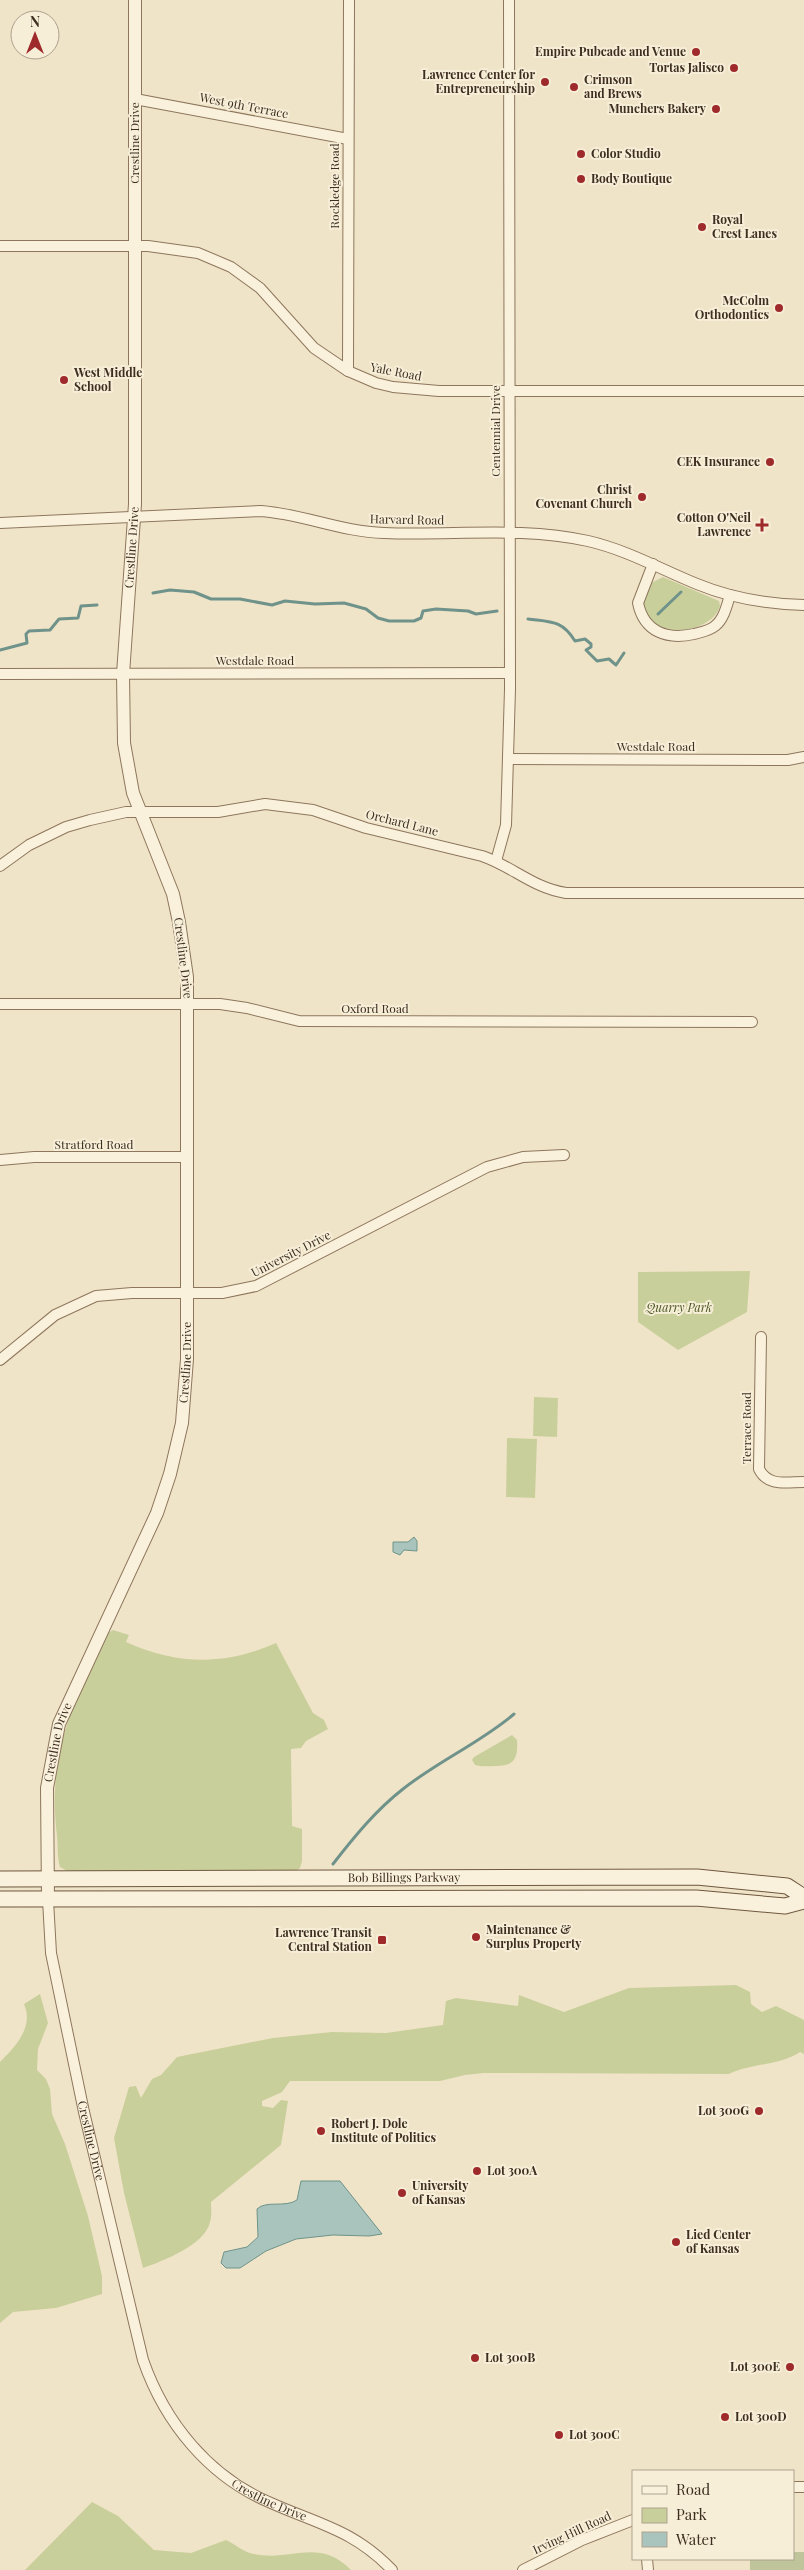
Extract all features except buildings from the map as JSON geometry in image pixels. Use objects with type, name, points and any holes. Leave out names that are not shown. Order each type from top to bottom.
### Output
[{"type":"main road","name":"Bob Billings Parkway","points":[[0,1879],[696,1877],[788,1886],[804,1897]]},
{"type":"main road","name":"Bob Billings Parkway","points":[[0,1899],[696,1898],[785,1906],[804,1901]]},
{"type":"street","name":"Crestline Drive","points":[[135,0],[135,517],[124,674],[126,762],[139,812],[176,908],[187,976],[188,1157],[185,1392],[176,1451],[157,1513],[59,1724],[50,1761],[47,1788],[47,1879],[51,1953],[84,2112],[143,2360],[156,2393],[182,2434],[217,2470],[256,2496],[351,2536],[392,2570]]},
{"type":"street","name":"Rockledge Road","points":[[348,371],[349,0]]},
{"type":"street","name":"Centennial Drive","points":[[496,861],[506,824],[508,759],[509,0]]},
{"type":"street","name":"West 9th Terrace","points":[[135,99],[348,138]]},
{"type":"street","name":"Yale Road","points":[[0,246],[135,246],[183,249],[214,258],[231,267],[260,288],[274,301],[314,348],[348,371],[376,383],[410,389],[508,391],[804,391]]},
{"type":"street","name":"Harvard Road","points":[[0,523],[261,511],[300,516],[364,532],[509,533],[556,536],[589,542],[653,564],[697,584],[730,595],[765,602],[804,605]]},
{"type":"street","points":[[653,564],[638,604],[644,621],[658,633],[667,636],[686,636],[704,632],[715,626],[721,619],[730,595]]},
{"type":"street","name":"Westdale Road","points":[[0,674],[509,673]]},
{"type":"street","name":"Westdale Road","points":[[508,759],[788,760],[804,757]]},
{"type":"street","name":"Orchard Lane","points":[[0,866],[29,845],[66,827],[126,812],[218,812],[265,804],[296,806],[366,828],[496,861],[536,885],[566,893],[804,893]]},
{"type":"street","name":"Oxford Road","points":[[0,1004],[188,1004],[233,1006],[299,1021],[752,1022]]},
{"type":"street","name":"University Drive","points":[[0,1360],[55,1315],[85,1300],[112,1294],[222,1293],[256,1286],[487,1167],[523,1157],[564,1154]]},
{"type":"street","name":"Stratford Road","points":[[0,1160],[27,1158],[188,1157]]},
{"type":"street","name":"Terrace Road","points":[[761,1337],[759,1469],[770,1482],[804,1482]]},
{"type":"street","name":"Irving Hill Road","points":[[523,2570],[590,2536],[632,2520]]},
{"type":"green space","points":[[663,577],[719,601],[720,606],[714,617],[703,624],[677,630],[664,628],[653,622],[646,613],[644,599],[651,583]]},
{"type":"green space","name":"Quarry Park","points":[[750,1271],[747,1312],[678,1350],[638,1322],[638,1272]]},
{"type":"green space","points":[[534,1397],[558,1398],[557,1437],[533,1436]]},
{"type":"green space","points":[[507,1438],[537,1439],[535,1498],[506,1497]]},
{"type":"green space","points":[[113,1630],[129,1635],[126,1642],[145,1650],[164,1655],[201,1660],[238,1656],[276,1643],[313,1713],[324,1720],[328,1729],[306,1741],[301,1748],[291,1749],[292,1826],[302,1829],[302,1861],[300,1868],[296,1871],[69,1872],[60,1867],[55,1806],[59,1754],[65,1730],[83,1684],[108,1633]]},
{"type":"green space","points":[[512,1735],[517,1740],[517,1752],[511,1763],[502,1766],[475,1765],[472,1760],[474,1757]]},
{"type":"green space","points":[[736,1985],[750,1992],[751,2004],[762,2012],[776,2006],[804,2020],[804,2054],[800,2052],[783,2060],[738,2070],[729,2074],[484,2073],[440,2081],[290,2081],[282,2092],[262,2101],[262,2106],[273,2108],[281,2100],[288,2101],[281,2145],[211,2202],[210,2222],[207,2230],[200,2238],[182,2251],[143,2268],[124,2193],[114,2138],[129,2087],[136,2086],[141,2098],[152,2079],[161,2075],[177,2057],[273,2038],[332,2032],[386,2033],[443,2025],[446,2001],[456,1998],[518,2006],[519,1995],[564,2012],[629,1988]]},
{"type":"green space","points":[[40,1994],[48,2023],[38,2049],[37,2070],[46,2079],[50,2089],[52,2114],[65,2144],[88,2216],[102,2276],[102,2294],[56,2308],[13,2312],[0,2323],[0,2062],[22,2036],[27,2021],[24,2004]]},
{"type":"green space","points":[[92,2502],[118,2516],[154,2550],[191,2553],[226,2540],[254,2554],[268,2556],[316,2553],[327,2555],[339,2560],[351,2570],[25,2570]]},
{"type":"green space","points":[[794,2552],[804,2552],[804,2570],[750,2570],[750,2560],[794,2560]]},
{"type":"water","points":[[414,1537],[417,1541],[417,1551],[404,1550],[400,1555],[393,1552],[393,1542],[408,1542]]},
{"type":"water","points":[[301,2181],[340,2181],[382,2234],[369,2236],[333,2235],[296,2239],[266,2251],[240,2268],[226,2268],[221,2263],[224,2252],[247,2247],[258,2237],[257,2209],[265,2205],[287,2204],[297,2200]]},
{"type":"waterway","points":[[153,593],[170,590],[194,592],[211,599],[240,599],[272,605],[285,601],[315,604],[344,603],[366,609],[378,618],[389,621],[414,621],[421,618],[423,611],[436,609],[468,611],[476,614],[497,611]]},
{"type":"waterway","points":[[658,614],[681,592]]},
{"type":"waterway","points":[[0,650],[27,643],[26,634],[29,631],[50,630],[59,619],[78,618],[81,606],[97,605]]},
{"type":"waterway","points":[[528,619],[555,623],[565,629],[575,641],[585,639],[591,644],[591,647],[586,650],[597,661],[609,659],[616,665],[624,653]]},
{"type":"waterway","points":[[333,1864],[366,1824],[393,1797],[416,1779],[487,1734],[514,1714]]},
{"type":"place","name":"Empire Pubcade and Venue","points":[[696,52]]},
{"type":"place","name":"Tortas Jalisco","points":[[734,68]]},
{"type":"place","name":"Lawrence Center for Entrepreneurship","points":[[545,82]]},
{"type":"place","name":"Crimson and Brews","points":[[574,87]]},
{"type":"place","name":"Munchers Bakery","points":[[716,109]]},
{"type":"place","name":"Color Studio","points":[[581,154]]},
{"type":"place","name":"Body Boutique","points":[[581,179]]},
{"type":"place","name":"Royal Crest Lanes","points":[[702,227]]},
{"type":"place","name":"McColm Orthodontics","points":[[779,308]]},
{"type":"place","name":"West Middle School","points":[[64,380]]},
{"type":"place","name":"CEK Insurance","points":[[770,462]]},
{"type":"place","name":"Christ Covenant Church","points":[[642,497]]},
{"type":"place","name":"Cotton O'Neil Lawrence","points":[[762,525]]},
{"type":"place","name":"Maintenance & Surplus Property","points":[[476,1937]]},
{"type":"place","name":"Lawrence Transit Central Station","points":[[382,1940]]},
{"type":"place","name":"Lot 300G","points":[[759,2111]]},
{"type":"place","name":"Robert J. Dole Institute of Politics","points":[[321,2131]]},
{"type":"place","name":"Lot 300A","points":[[477,2171]]},
{"type":"place","name":"University of Kansas","points":[[402,2193]]},
{"type":"place","name":"Lied Center of Kansas","points":[[676,2242]]},
{"type":"place","name":"Lot 300B","points":[[475,2358]]},
{"type":"place","name":"Lot 300E","points":[[790,2367]]},
{"type":"place","name":"Lot 300D","points":[[725,2417]]},
{"type":"place","name":"Lot 300C","points":[[559,2435]]}]
